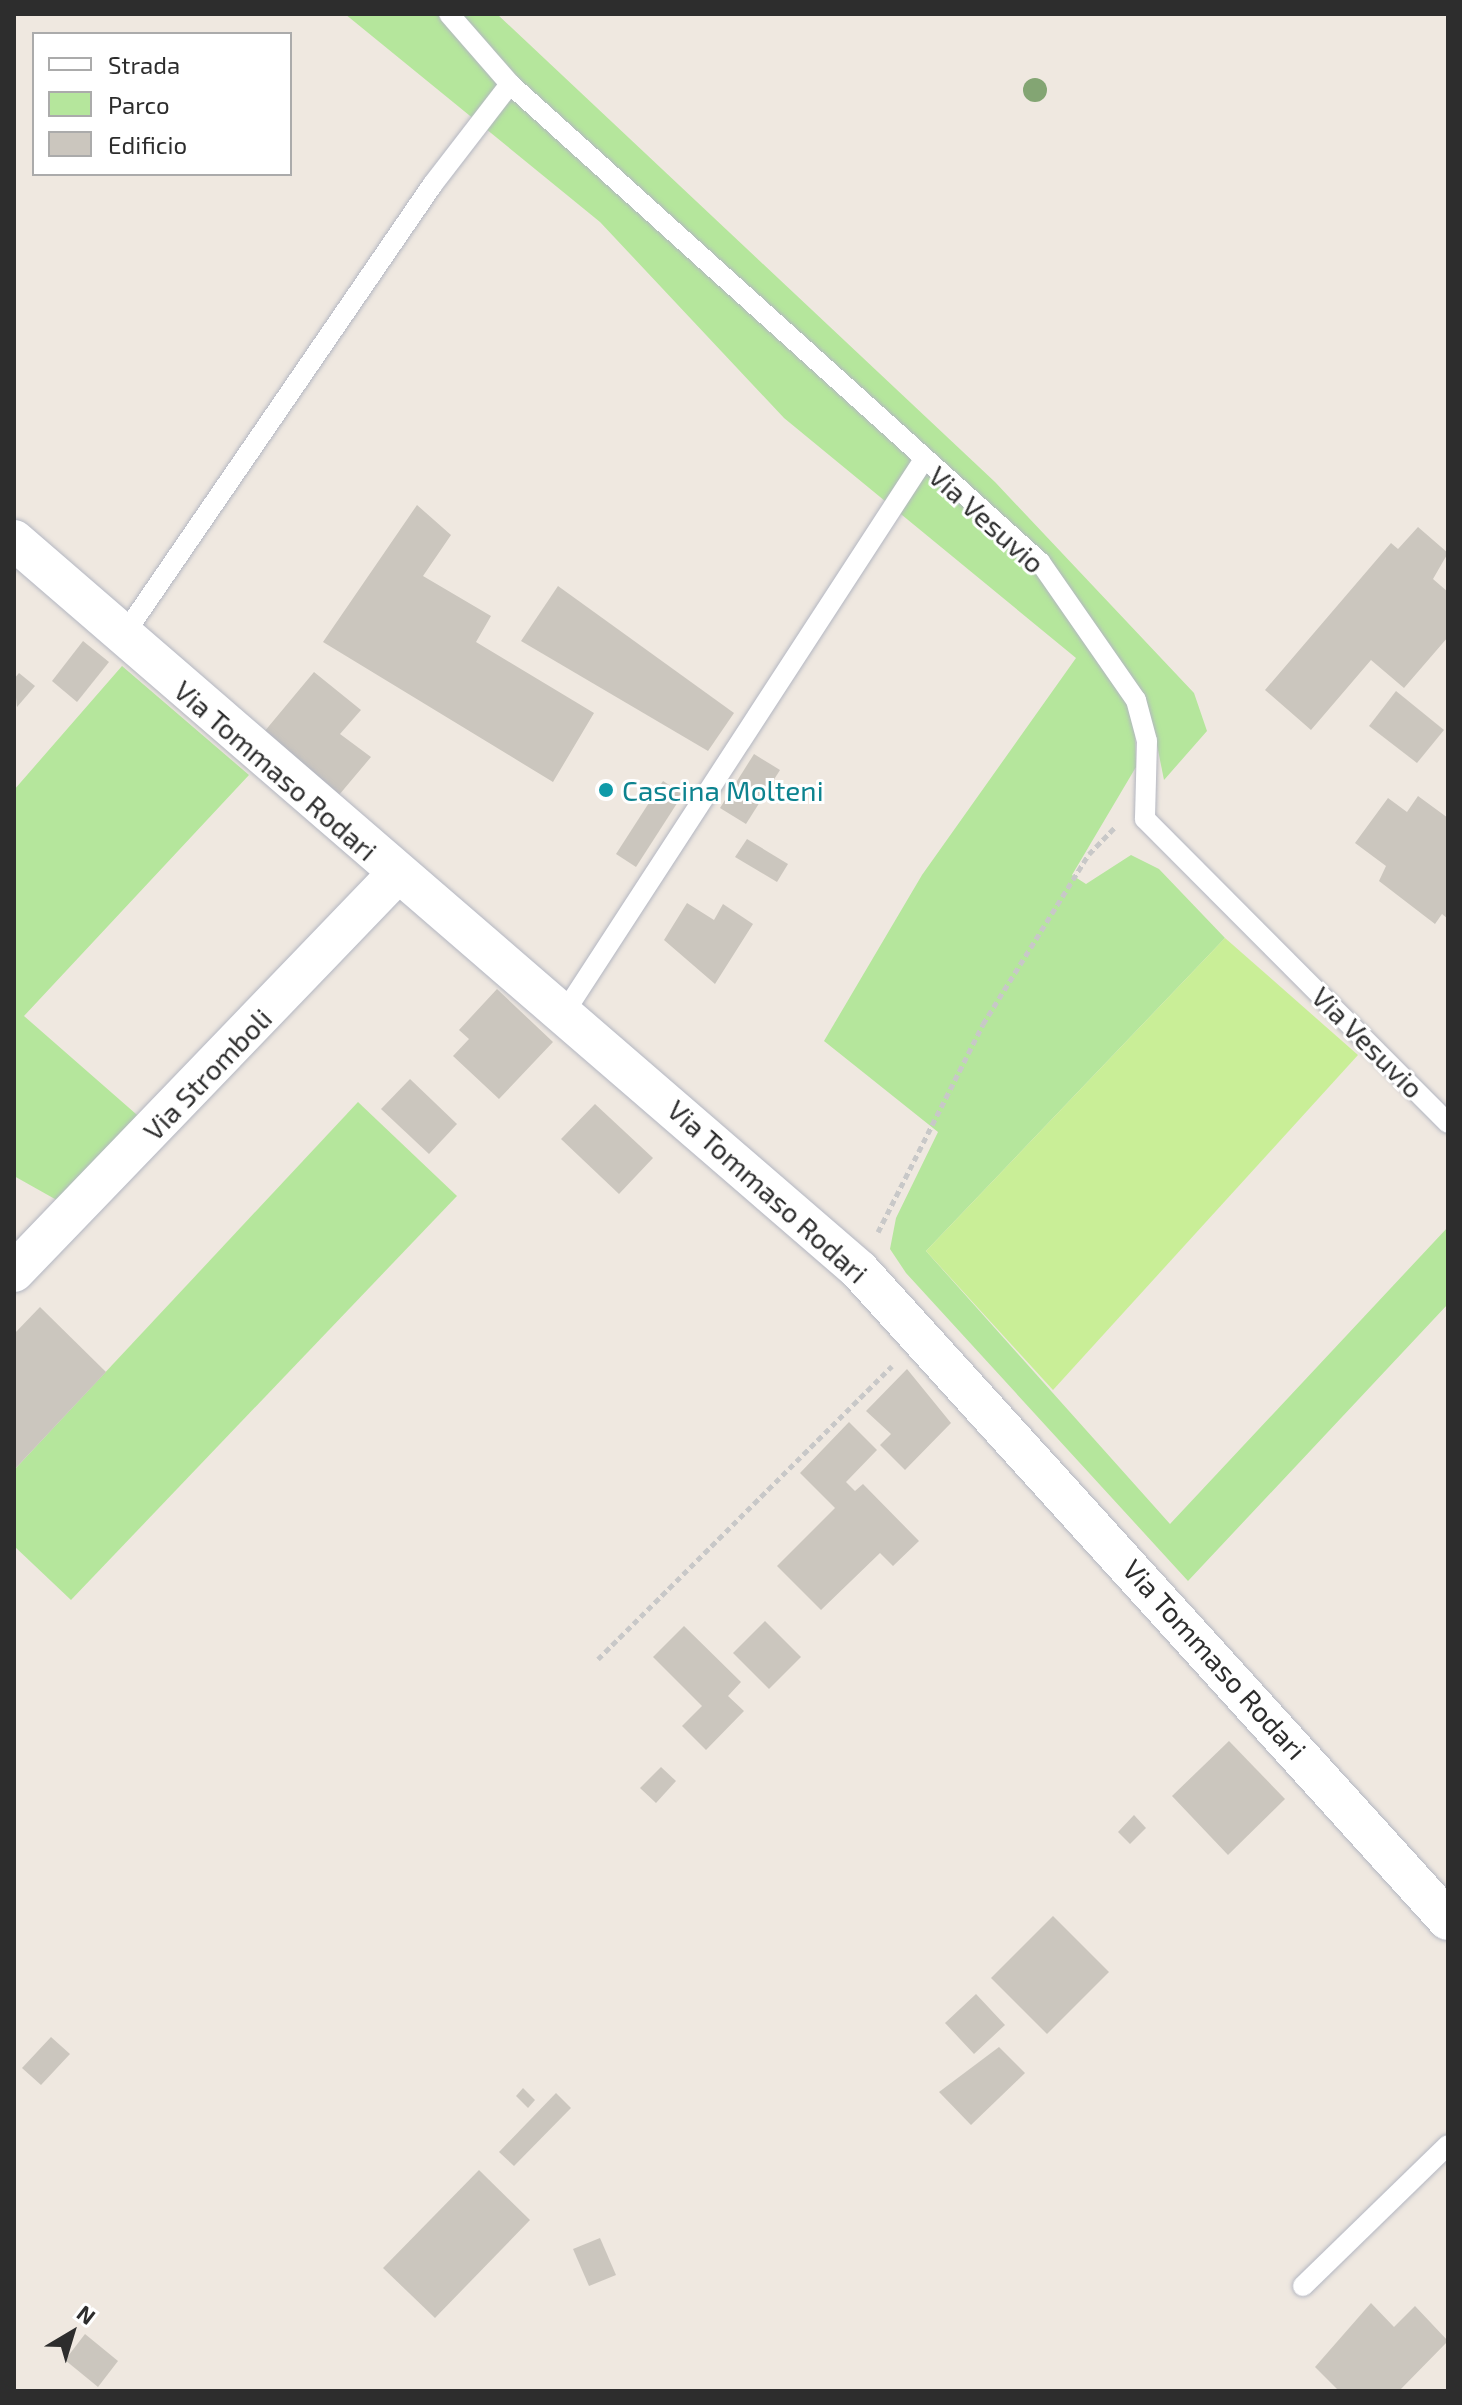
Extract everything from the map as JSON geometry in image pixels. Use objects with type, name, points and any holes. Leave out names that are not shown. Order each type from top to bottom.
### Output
[{"type":"street","name":"Via Tommaso Rodari","points":[[14,540],[396,875],[566,1010],[859,1270],[1448,1920]]},
{"type":"street","name":"Via Stromboli","points":[[14,1272],[396,875]]},
{"type":"lane","name":"Via Vesuvio","points":[[449,14],[510,84],[923,461],[1040,562],[1111,657],[1147,741],[1145,819],[1448,1123]]},
{"type":"lane","points":[[123,636],[433,184],[510,84]]},
{"type":"lane","points":[[566,1010],[923,461]]},
{"type":"lane","points":[[1303,2286],[1448,2145]]},
{"type":"path","points":[[859,1270],[983,1024],[1089,854],[1120,822],[1145,819]]},
{"type":"path","points":[[598,1659],[920,1337]]},
{"type":"green space","points":[[345,14],[497,14],[995,482],[1194,693],[1207,731],[1164,780],[1153,725],[1135,725],[1136,767],[1072,875],[1086,884],[1131,855],[1159,869],[1225,938],[926,1251],[1170,1524],[1448,1227],[1448,1304],[1188,1581],[906,1273],[890,1249],[896,1218],[938,1132],[824,1041],[922,875],[1076,658],[784,418],[600,222]]},
{"type":"green space","points":[[122,666],[249,775],[24,1016],[144,1121],[62,1203],[14,1176],[14,790]]},
{"type":"green space","points":[[1225,938],[1358,1055],[1053,1390],[926,1251]]},
{"type":"green space","points":[[358,1102],[457,1196],[71,1600],[14,1546],[14,1470]]},
{"type":"building","points":[[417,505],[451,535],[423,576],[491,616],[476,642],[594,713],[553,782],[323,642]]},
{"type":"building","points":[[1418,527],[1448,553],[1433,579],[1448,592],[1448,637],[1404,688],[1371,660],[1311,730],[1265,690],[1391,543],[1398,549]]},
{"type":"building","points":[[558,586],[734,713],[708,751],[521,641]]},
{"type":"building","points":[[83,641],[109,662],[77,702],[52,681]]},
{"type":"building","points":[[314,672],[361,710],[340,734],[371,757],[339,795],[264,732]]},
{"type":"building","points":[[19,673],[35,686],[17,707],[14,679]]},
{"type":"building","points":[[1396,691],[1444,730],[1417,763],[1369,726]]},
{"type":"building","points":[[754,754],[780,770],[746,824],[720,808]]},
{"type":"building","points":[[663,781],[683,794],[636,867],[616,854]]},
{"type":"building","points":[[1418,796],[1448,818],[1448,919],[1442,914],[1435,924],[1379,881],[1386,866],[1355,843],[1388,798],[1407,812]]},
{"type":"building","points":[[747,839],[788,864],[777,882],[735,857]]},
{"type":"building","points":[[687,903],[714,920],[723,904],[753,924],[715,984],[664,940]]},
{"type":"building","points":[[497,989],[553,1042],[499,1099],[453,1056],[469,1039],[459,1030]]},
{"type":"building","points":[[410,1079],[457,1124],[429,1154],[381,1109]]},
{"type":"building","points":[[595,1104],[653,1158],[619,1194],[561,1139]]},
{"type":"building","points":[[40,1307],[106,1372],[14,1470],[14,1334]]},
{"type":"building","points":[[907,1369],[951,1423],[905,1470],[880,1445],[891,1434],[866,1411]]},
{"type":"building","points":[[849,1422],[877,1450],[846,1482],[855,1491],[863,1484],[919,1541],[893,1566],[880,1553],[821,1610],[777,1566],[835,1508],[800,1473]]},
{"type":"building","points":[[765,1621],[801,1657],[769,1689],[733,1653]]},
{"type":"building","points":[[684,1626],[741,1682],[728,1696],[744,1711],[706,1750],[682,1726],[702,1706],[653,1657]]},
{"type":"building","points":[[1229,1741],[1285,1799],[1228,1855],[1172,1796]]},
{"type":"building","points":[[661,1767],[676,1781],[656,1803],[640,1788]]},
{"type":"building","points":[[1134,1815],[1146,1828],[1130,1844],[1118,1832]]},
{"type":"building","points":[[1053,1916],[1109,1972],[1047,2034],[991,1978]]},
{"type":"building","points":[[976,1994],[1005,2025],[974,2054],[945,2023]]},
{"type":"building","points":[[51,2037],[70,2054],[41,2085],[22,2068]]},
{"type":"building","points":[[999,2047],[1025,2073],[971,2125],[939,2092]]},
{"type":"building","points":[[523,2088],[535,2100],[528,2108],[516,2096]]},
{"type":"building","points":[[556,2093],[571,2108],[514,2166],[499,2152]]},
{"type":"building","points":[[479,2170],[530,2220],[435,2318],[383,2268]]},
{"type":"building","points":[[600,2238],[616,2275],[589,2286],[573,2249]]},
{"type":"building","points":[[1371,2303],[1394,2327],[1415,2306],[1448,2341],[1399,2391],[1339,2391],[1315,2367]]},
{"type":"building","points":[[85,2334],[118,2361],[98,2387],[65,2360]]},
{"type":"place","name":"Cascina Molteni","points":[[606,790]]}]
